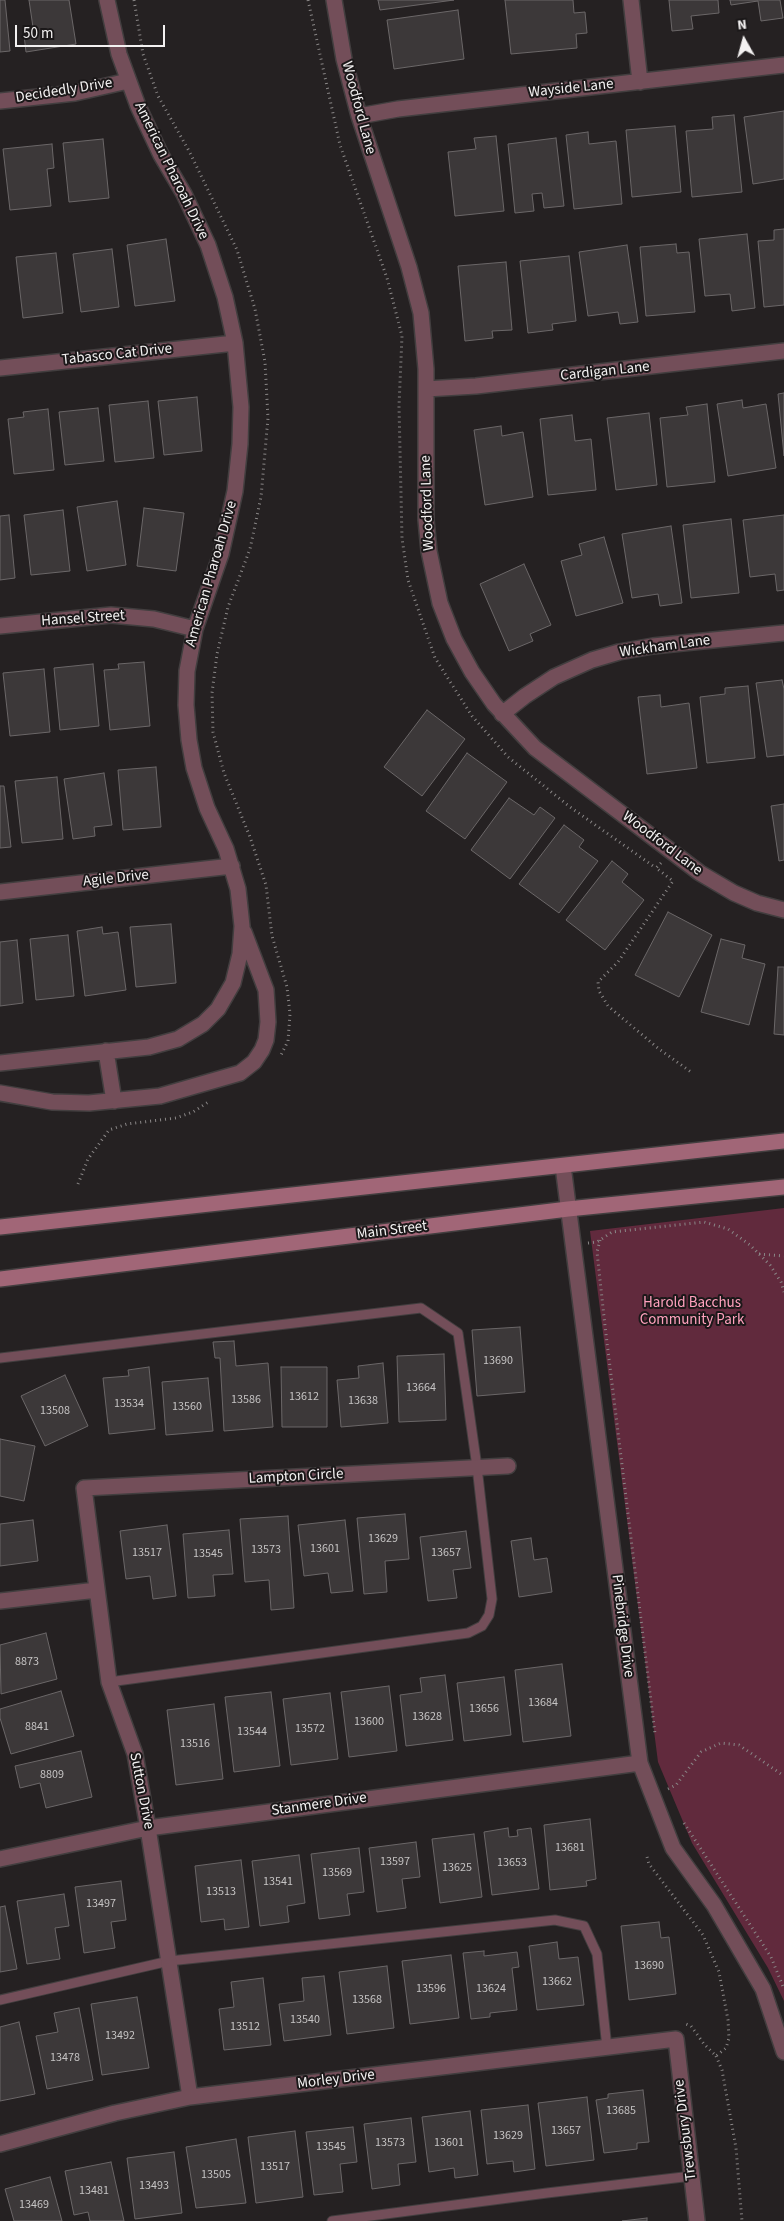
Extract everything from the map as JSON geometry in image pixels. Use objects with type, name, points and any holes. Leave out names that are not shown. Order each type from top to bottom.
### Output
[{"type":"main road","points":[[0,1227],[784,1142]]},
{"type":"main road","name":"Main Street","points":[[0,1279],[568,1209],[784,1187]]},
{"type":"street","name":"American Pharoah Drive","points":[[0,1063],[170,1042],[186,1036],[203,1024],[224,1002],[233,983],[239,962],[242,926],[238,889],[232,866],[200,788],[188,740],[186,685],[195,630],[221,554],[235,490],[240,444],[241,407],[235,342],[225,297],[208,245],[184,194],[149,130],[128,81],[116,44],[107,0]]},
{"type":"street","name":"Woodford Lane","points":[[334,0],[344,59],[358,116],[415,290],[425,345],[426,520],[434,581],[448,625],[461,652],[484,692],[502,714],[553,762],[700,873],[734,893],[757,903],[784,910]]},
{"type":"street","points":[[631,0],[640,82]]},
{"type":"street","name":"Wayside Lane","points":[[358,116],[398,109],[784,65]]},
{"type":"street","name":"Decidedly Drive","points":[[0,101],[75,93],[128,81]]},
{"type":"street","name":"Tabasco Cat Drive","points":[[0,368],[235,342]]},
{"type":"street","name":"Cardigan Lane","points":[[426,389],[476,386],[784,351]]},
{"type":"street","name":"Hansel Street","points":[[0,626],[111,615],[154,619],[195,630]]},
{"type":"street","name":"Wickham Lane","points":[[502,714],[554,677],[586,662],[619,652],[653,646],[784,633]]},
{"type":"street","name":"Agile Drive","points":[[0,892],[232,866]]},
{"type":"street","name":"American Pharoah Drive","points":[[0,1093],[64,1103],[114,1101],[160,1096],[227,1078],[247,1068],[259,1055],[268,1031],[266,990],[242,926]]},
{"type":"street","points":[[106,1051],[114,1101]]},
{"type":"street","name":"Pinebridge Drive","points":[[563,1166],[640,1763],[673,1848],[714,1905],[763,1989],[784,2052]]},
{"type":"street","name":"Lampton Circle","points":[[84,1488],[508,1466]]},
{"type":"street","name":"Sutton Drive","points":[[84,1488],[109,1682],[134,1754],[148,1828],[190,2097]]},
{"type":"street","points":[[0,1601],[97,1590]]},
{"type":"street","name":"Stanmere Drive","points":[[0,1859],[148,1828],[640,1763]]},
{"type":"street","name":"Morley Drive","points":[[0,2144],[115,2113],[190,2097],[676,2039]]},
{"type":"street","name":"Trewsbury Drive","points":[[676,2039],[697,2221]]},
{"type":"lane","points":[[0,1358],[421,1308],[458,1333],[478,1467],[492,1599],[489,1615],[482,1626],[468,1633],[109,1682]]},
{"type":"lane","points":[[0,2000],[169,1961],[555,1920],[584,1926],[597,1954],[607,2048]]},
{"type":"lane","points":[[332,2221],[692,2176]]},
{"type":"path","points":[[134,0],[144,54],[158,96],[189,151],[236,250],[255,310],[265,362],[268,418],[261,498],[250,549],[226,614],[217,654],[212,693],[213,732],[224,773],[250,837],[266,885],[272,936],[287,988],[290,1014],[288,1041],[276,1063]]},
{"type":"path","points":[[673,852],[656,868],[673,881],[618,962],[598,982],[599,991],[608,1006],[659,1049],[691,1072]]},
{"type":"path","points":[[78,1184],[88,1159],[109,1130],[127,1124],[176,1118],[193,1112],[211,1101]]},
{"type":"path","points":[[573,1245],[600,1240],[612,1232],[704,1222],[728,1229],[759,1254],[770,1265],[781,1282],[784,1292]]},
{"type":"path","points":[[600,1240],[597,1252],[605,1326],[656,1727],[655,1736]]},
{"type":"path","points":[[759,1254],[784,1256]]},
{"type":"path","points":[[653,1797],[676,1785],[701,1752],[721,1743],[739,1745],[784,1776]]},
{"type":"path","points":[[682,1820],[771,1957],[784,1989]]},
{"type":"path","points":[[647,1857],[649,1864],[703,1935],[718,1972],[728,2020],[729,2038],[726,2048],[716,2056]]},
{"type":"path","points":[[676,2039],[687,2023],[716,2056],[722,2070],[736,2148],[742,2221]]},
{"type":"green space","name":"Harold Bacchus Community Park","points":[[784,1208],[784,2001],[768,1968],[692,1843],[658,1762],[590,1231]]},
{"type":"building","points":[[0,0],[5,0],[10,51],[0,52]]},
{"type":"building","points":[[29,0],[69,0],[76,44],[26,52],[24,35],[34,34]]},
{"type":"building","points":[[378,0],[454,0],[380,10]]},
{"type":"building","points":[[505,0],[573,0],[574,13],[585,12],[587,33],[576,34],[577,48],[511,54]]},
{"type":"building","points":[[669,0],[718,0],[719,13],[691,16],[693,29],[672,31]]},
{"type":"building","points":[[730,0],[780,0],[783,18],[761,21],[758,1],[731,5]]},
{"type":"building","points":[[458,10],[464,59],[394,69],[387,20]]},
{"type":"building","points":[[784,111],[784,179],[753,184],[744,117]]},
{"type":"building","points":[[734,115],[742,192],[692,197],[686,131],[713,129],[712,117]]},
{"type":"building","points":[[675,126],[681,192],[632,197],[626,130]]},
{"type":"building","points":[[588,132],[589,144],[616,141],[622,204],[574,209],[566,135]]},
{"type":"building","points":[[496,136],[504,211],[455,216],[448,152],[476,149],[474,138]]},
{"type":"building","points":[[556,138],[564,206],[544,208],[542,193],[532,194],[534,211],[515,213],[508,144]]},
{"type":"building","points":[[103,139],[109,198],[69,202],[63,143]]},
{"type":"building","points":[[52,144],[54,168],[47,169],[51,206],[10,210],[3,149]]},
{"type":"building","points":[[784,229],[784,305],[764,307],[758,241],[774,240],[774,230]]},
{"type":"building","points":[[747,234],[755,308],[732,311],[730,294],[705,296],[699,239]]},
{"type":"building","points":[[166,239],[175,301],[135,306],[127,245]]},
{"type":"building","points":[[676,244],[677,253],[689,252],[695,312],[646,316],[640,247]]},
{"type":"building","points":[[627,245],[638,322],[620,324],[618,312],[588,316],[579,252]]},
{"type":"building","points":[[112,249],[119,307],[81,312],[73,254]]},
{"type":"building","points":[[56,253],[63,313],[23,318],[16,257]]},
{"type":"building","points":[[569,256],[576,321],[552,324],[553,330],[528,333],[520,261]]},
{"type":"building","points":[[506,262],[512,330],[492,331],[493,338],[465,341],[458,266]]},
{"type":"building","points":[[784,393],[784,456],[778,394]]},
{"type":"building","points":[[197,397],[202,451],[164,455],[158,401]]},
{"type":"building","points":[[742,400],[743,408],[766,404],[776,468],[728,476],[717,404]]},
{"type":"building","points":[[148,401],[154,458],[115,462],[109,405]]},
{"type":"building","points":[[707,404],[715,482],[667,487],[660,418],[688,415],[686,407]]},
{"type":"building","points":[[98,408],[104,461],[65,465],[59,412]]},
{"type":"building","points":[[48,409],[54,470],[14,474],[8,419],[24,417],[23,412]]},
{"type":"building","points":[[649,413],[657,485],[616,490],[607,418]]},
{"type":"building","points":[[572,415],[575,441],[591,439],[596,490],[548,495],[540,419]]},
{"type":"building","points":[[501,426],[502,436],[523,432],[533,497],[485,505],[474,430]]},
{"type":"building","points":[[117,501],[126,565],[87,571],[77,507]]},
{"type":"building","points":[[144,508],[184,513],[176,571],[137,566]]},
{"type":"building","points":[[63,510],[70,571],[31,575],[24,515]]},
{"type":"building","points":[[9,515],[15,578],[0,580],[0,516]]},
{"type":"building","points":[[784,515],[784,590],[777,591],[775,574],[750,577],[743,520]]},
{"type":"building","points":[[731,519],[739,593],[691,598],[683,525]]},
{"type":"building","points":[[671,526],[682,603],[660,606],[658,594],[632,598],[622,534]]},
{"type":"building","points":[[604,537],[623,603],[576,616],[561,561],[582,555],[579,544]]},
{"type":"building","points":[[524,564],[551,625],[530,634],[533,641],[509,651],[480,584]]},
{"type":"building","points":[[144,662],[150,726],[110,730],[104,670],[119,669],[118,664]]},
{"type":"building","points":[[93,664],[99,726],[60,730],[54,668]]},
{"type":"building","points":[[44,669],[50,732],[10,736],[3,673]]},
{"type":"building","points":[[782,680],[784,689],[784,755],[767,757],[756,683]]},
{"type":"building","points":[[748,686],[755,758],[707,763],[700,697],[725,694],[725,688]]},
{"type":"building","points":[[660,695],[661,707],[689,703],[697,768],[647,774],[638,697]]},
{"type":"building","points":[[427,710],[465,739],[422,796],[384,767]]},
{"type":"building","points":[[467,753],[507,782],[465,839],[426,811]]},
{"type":"building","points":[[156,767],[161,827],[123,830],[118,770]]},
{"type":"building","points":[[104,773],[112,825],[94,827],[95,836],[73,839],[64,779]]},
{"type":"building","points":[[57,777],[63,839],[22,843],[15,781]]},
{"type":"building","points":[[0,786],[4,786],[11,847],[0,848]]},
{"type":"building","points":[[509,798],[534,815],[540,807],[555,818],[510,879],[471,850]]},
{"type":"building","points":[[784,804],[784,860],[779,861],[771,806]]},
{"type":"building","points":[[564,825],[584,840],[579,847],[598,861],[559,913],[519,884]]},
{"type":"building","points":[[612,861],[628,874],[622,882],[644,900],[605,950],[566,920]]},
{"type":"building","points":[[668,912],[712,935],[679,997],[635,975]]},
{"type":"building","points":[[171,924],[176,983],[136,987],[130,927]]},
{"type":"building","points":[[102,927],[103,934],[118,932],[126,990],[85,996],[77,931]]},
{"type":"building","points":[[68,935],[74,996],[36,1000],[30,939]]},
{"type":"building","points":[[721,939],[745,945],[742,958],[765,964],[749,1025],[701,1012]]},
{"type":"building","points":[[17,940],[23,1003],[0,1006],[0,942]]},
{"type":"building","points":[[778,967],[784,967],[784,1035],[774,1034]]},
{"type":"building","points":[[520,1327],[525,1392],[477,1396],[472,1330]]},
{"type":"building","points":[[234,1341],[236,1366],[268,1363],[273,1427],[224,1431],[220,1358],[215,1358],[213,1342]]},
{"type":"building","points":[[444,1354],[446,1420],[399,1422],[397,1356]]},
{"type":"building","points":[[383,1363],[388,1423],[341,1427],[337,1380],[359,1378],[358,1366]]},
{"type":"building","points":[[149,1367],[155,1429],[109,1434],[103,1378],[129,1376],[128,1370]]},
{"type":"building","points":[[281,1367],[327,1367],[327,1427],[282,1427]]},
{"type":"building","points":[[65,1375],[88,1426],[45,1446],[21,1396]]},
{"type":"building","points":[[208,1378],[213,1431],[166,1435],[162,1382]]},
{"type":"building","points":[[0,1439],[35,1446],[24,1501],[0,1496]]},
{"type":"building","points":[[405,1514],[409,1559],[385,1561],[387,1592],[364,1594],[357,1518]]},
{"type":"building","points":[[288,1516],[294,1608],[271,1610],[269,1580],[245,1582],[240,1519]]},
{"type":"building","points":[[33,1520],[38,1561],[0,1566],[0,1524]]},
{"type":"building","points":[[345,1520],[353,1591],[331,1593],[328,1573],[304,1576],[298,1525]]},
{"type":"building","points":[[167,1525],[176,1596],[153,1599],[150,1576],[126,1579],[120,1531]]},
{"type":"building","points":[[229,1530],[233,1574],[213,1575],[215,1596],[188,1598],[183,1534]]},
{"type":"building","points":[[466,1531],[471,1568],[453,1570],[457,1598],[428,1601],[420,1537]]},
{"type":"building","points":[[531,1538],[534,1560],[547,1558],[552,1592],[519,1597],[511,1541]]},
{"type":"building","points":[[46,1633],[57,1679],[1,1694],[0,1645]]},
{"type":"building","points":[[562,1664],[571,1736],[523,1742],[515,1670]]},
{"type":"building","points":[[445,1675],[453,1740],[406,1746],[400,1695],[422,1692],[420,1678]]},
{"type":"building","points":[[504,1677],[511,1735],[464,1741],[457,1683]]},
{"type":"building","points":[[389,1686],[397,1751],[349,1757],[341,1692]]},
{"type":"building","points":[[61,1691],[74,1736],[11,1754],[0,1718],[0,1709]]},
{"type":"building","points":[[271,1692],[280,1766],[234,1772],[225,1697]]},
{"type":"building","points":[[330,1693],[338,1759],[291,1765],[283,1699]]},
{"type":"building","points":[[214,1704],[223,1779],[176,1785],[167,1710]]},
{"type":"building","points":[[81,1751],[92,1797],[46,1808],[40,1783],[20,1788],[15,1766]]},
{"type":"building","points":[[590,1819],[596,1879],[586,1881],[587,1886],[550,1890],[544,1825]]},
{"type":"building","points":[[508,1828],[509,1837],[518,1836],[517,1830],[531,1828],[539,1889],[492,1895],[484,1832]]},
{"type":"building","points":[[474,1834],[482,1897],[440,1903],[432,1839]]},
{"type":"building","points":[[416,1842],[420,1877],[402,1879],[406,1908],[377,1912],[369,1848]]},
{"type":"building","points":[[359,1848],[364,1892],[347,1894],[350,1915],[319,1919],[311,1854]]},
{"type":"building","points":[[299,1855],[305,1903],[287,1906],[289,1922],[260,1926],[252,1861]]},
{"type":"building","points":[[241,1860],[249,1927],[225,1930],[224,1919],[201,1922],[195,1866]]},
{"type":"building","points":[[121,1881],[126,1920],[111,1922],[115,1948],[84,1953],[75,1887]]},
{"type":"building","points":[[64,1894],[69,1926],[55,1928],[60,1959],[27,1964],[17,1901]]},
{"type":"building","points":[[5,1906],[17,1969],[0,1972],[0,1907]]},
{"type":"building","points":[[659,1922],[661,1938],[669,1937],[676,1994],[629,2000],[621,1926]]},
{"type":"building","points":[[557,1942],[559,1959],[578,1957],[584,2005],[537,2010],[529,1946]]},
{"type":"building","points":[[484,1951],[484,1956],[517,1952],[519,1967],[512,1968],[517,2010],[490,2013],[490,2017],[471,2019],[463,1953]]},
{"type":"building","points":[[451,1955],[459,2018],[410,2024],[402,1961]]},
{"type":"building","points":[[387,1966],[394,2028],[347,2034],[339,1972]]},
{"type":"building","points":[[324,1976],[331,2035],[284,2041],[279,2004],[304,2001],[302,1978]]},
{"type":"building","points":[[263,1978],[271,2045],[224,2050],[219,2009],[234,2007],[231,1982]]},
{"type":"building","points":[[137,1997],[149,2068],[102,2075],[91,2004]]},
{"type":"building","points":[[79,2008],[93,2080],[47,2089],[36,2036],[58,2032],[54,2013]]},
{"type":"building","points":[[19,2022],[35,2094],[0,2101],[0,2027]]},
{"type":"building","points":[[643,2090],[649,2142],[637,2143],[637,2149],[604,2153],[596,2100],[608,2098],[608,2094]]},
{"type":"building","points":[[587,2097],[594,2160],[546,2166],[538,2103]]},
{"type":"building","points":[[528,2105],[535,2169],[514,2172],[513,2161],[487,2164],[481,2110]]},
{"type":"building","points":[[470,2111],[478,2175],[455,2178],[454,2168],[429,2172],[422,2117]]},
{"type":"building","points":[[411,2118],[416,2162],[398,2164],[400,2185],[372,2189],[364,2124]]},
{"type":"building","points":[[353,2127],[357,2162],[340,2164],[343,2192],[314,2195],[306,2132]]},
{"type":"building","points":[[295,2131],[303,2197],[256,2203],[248,2137]]},
{"type":"building","points":[[236,2139],[246,2203],[196,2208],[186,2147]]},
{"type":"building","points":[[174,2152],[182,2213],[135,2219],[127,2158]]},
{"type":"building","points":[[111,2162],[124,2221],[90,2221],[88,2212],[74,2215],[65,2171]]},
{"type":"building","points":[[50,2177],[62,2221],[14,2221],[5,2189]]},
{"type":"building","points":[[647,2218],[647,2221],[622,2221]]}]
